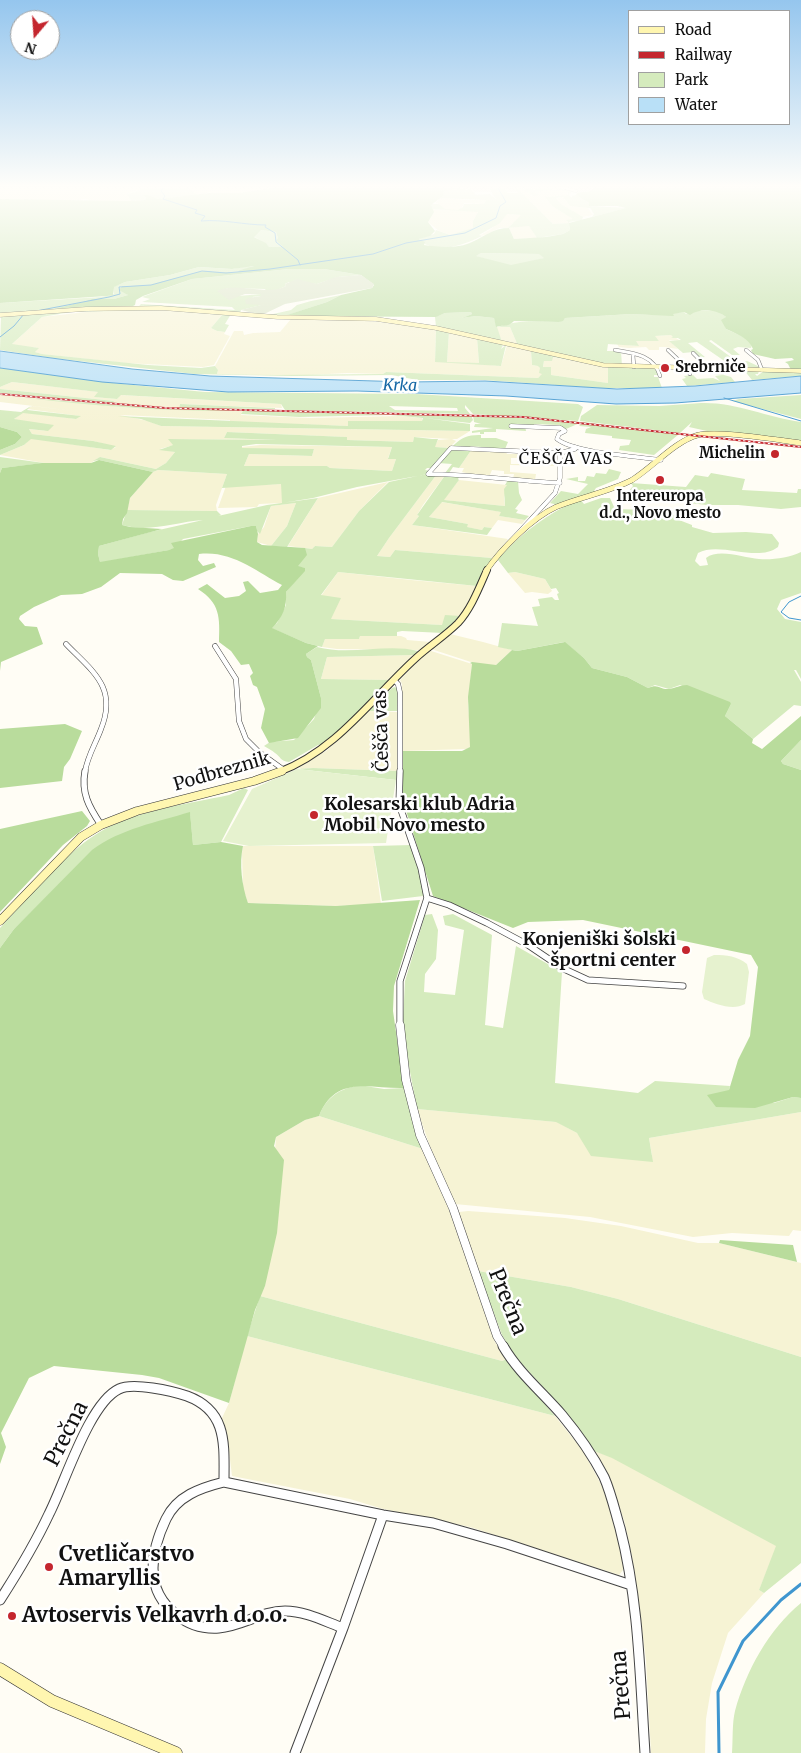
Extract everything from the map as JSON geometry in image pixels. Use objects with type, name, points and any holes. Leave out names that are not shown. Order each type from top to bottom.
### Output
[{"type":"street","points":[[0,315],[103,309],[170,308],[277,317],[386,320],[436,328],[591,364],[634,367],[685,366],[801,371]]},
{"type":"street","points":[[615,350],[648,357],[658,367],[660,376]]},
{"type":"street","points":[[668,350],[685,366],[690,374]]},
{"type":"street","points":[[746,350],[758,360],[762,370]]},
{"type":"street","points":[[693,353],[707,367]]},
{"type":"street","points":[[632,356],[634,367]]},
{"type":"street","points":[[511,426],[563,428],[564,431],[557,437],[558,441],[578,448],[660,460]]},
{"type":"street","points":[[509,543],[534,522],[555,508],[623,484],[687,440],[702,434],[801,443]]},
{"type":"street","points":[[560,483],[516,481],[460,474],[428,474],[451,448],[528,450],[560,453],[578,448]]},
{"type":"street","points":[[284,770],[317,752],[332,741],[416,658],[449,632],[464,616],[487,570],[515,533],[555,494],[560,483],[560,453]]},
{"type":"street","points":[[66,644],[97,675],[104,688],[107,702],[105,719],[85,768],[83,783],[84,795],[90,810],[101,825]]},
{"type":"street","name":"Podbreznik","points":[[215,646],[235,676],[238,690],[238,723],[240,732],[252,747],[284,770]]},
{"type":"street","name":"Češča vas","points":[[394,680],[398,684],[400,693],[401,751],[399,804],[421,868],[427,898],[400,981],[400,1037]]},
{"type":"street","name":"Podbreznik","points":[[0,921],[81,837],[101,825],[137,811],[227,789],[284,770]]},
{"type":"street","points":[[427,898],[449,905],[487,923],[528,945],[562,968],[588,980],[683,986]]},
{"type":"street","name":"Prečna","points":[[400,1037],[406,1080],[420,1135],[453,1208],[497,1336],[510,1358],[566,1421],[585,1447],[604,1478],[621,1527],[631,1585],[645,1753]]},
{"type":"street","name":"Prečna","points":[[0,1600],[49,1514],[88,1428],[101,1406],[120,1388],[142,1388],[186,1395],[201,1401],[214,1412],[222,1432],[224,1482]]},
{"type":"street","points":[[343,1628],[306,1614],[282,1611],[254,1617],[226,1627],[202,1627],[186,1622],[160,1599],[155,1586],[153,1560],[156,1543],[167,1517],[176,1504],[185,1496],[202,1487],[224,1482],[383,1515],[433,1522],[631,1585]]},
{"type":"street","points":[[295,1753],[343,1628],[383,1515]]},
{"type":"street","points":[[0,1669],[52,1701],[176,1753]]},
{"type":"shaded area","points":[[163,310],[222,315],[211,328],[225,332],[224,334],[230,336],[214,365],[203,367],[125,363],[42,354],[35,352],[38,348],[11,345],[42,317],[95,311]]},
{"type":"shaded area","points":[[291,319],[361,320],[436,329],[435,361],[447,362],[449,332],[477,338],[479,363],[468,363],[501,366],[507,345],[531,351],[532,365],[539,366],[543,374],[538,378],[386,372],[383,374],[347,373],[291,376],[217,374],[218,370],[215,366],[234,331],[243,331],[244,335],[280,332]]},
{"type":"shaded area","points":[[496,327],[510,327],[518,346],[502,342]]},
{"type":"shaded area","points":[[671,335],[681,341],[669,340],[678,349],[659,347],[659,350],[649,350],[646,347],[619,347],[617,344],[638,346],[635,341],[659,341],[654,336]]},
{"type":"shaded area","points":[[552,357],[608,367],[608,383],[551,375],[543,367],[544,361]]},
{"type":"shaded area","points":[[12,382],[99,392],[95,397],[117,399],[120,395],[281,404],[282,408],[180,404],[179,408],[120,404],[113,403],[114,401],[0,389],[0,387]]},
{"type":"shaded area","points":[[0,395],[122,407],[243,411],[241,415],[309,418],[399,416],[422,418],[422,421],[349,421],[348,426],[230,422],[230,420],[120,415],[161,426],[470,431],[457,439],[452,439],[456,441],[449,448],[434,447],[438,440],[451,439],[414,437],[413,442],[346,440],[346,437],[227,432],[224,438],[277,440],[169,439],[174,445],[160,449],[175,452],[166,463],[156,469],[100,457],[91,463],[44,463],[0,455],[24,445],[31,438],[110,450],[116,447],[93,441],[32,434],[29,429],[47,431],[14,419],[23,412],[76,419],[80,416],[27,409],[32,406],[83,412],[0,402]]},
{"type":"shaded area","points":[[260,445],[392,447],[388,458],[396,459],[392,471],[330,468],[327,466],[244,466],[249,454],[312,456],[314,449],[241,449],[242,447]]},
{"type":"shaded area","points":[[472,449],[505,450],[507,454],[524,454],[524,458],[511,458],[511,464],[544,464],[546,461],[553,462],[555,466],[510,465],[510,472],[536,474],[535,480],[513,479],[514,474],[504,474],[504,471],[492,470],[489,477],[462,472],[464,468],[459,468]]},
{"type":"shaded area","points":[[158,470],[227,474],[216,505],[217,511],[127,510],[130,498],[153,472]]},
{"type":"shaded area","points":[[437,474],[446,474],[423,505],[417,515],[419,516],[412,525],[508,539],[492,558],[395,550],[390,557],[377,556],[389,538]]},
{"type":"shaded area","points":[[459,480],[507,485],[504,498],[505,506],[443,500]]},
{"type":"shaded area","points":[[388,482],[359,511],[332,547],[315,546],[312,549],[288,546],[318,498]]},
{"type":"shaded area","points":[[282,484],[282,503],[259,504],[257,507],[218,508],[226,486]]},
{"type":"shaded area","points":[[441,502],[502,512],[499,516],[525,520],[522,524],[498,520],[492,528],[484,527],[482,530],[466,527],[468,524],[429,517]]},
{"type":"shaded area","points":[[296,503],[287,526],[271,546],[257,542],[258,534],[264,527],[271,506]]},
{"type":"shaded area","points":[[338,572],[477,586],[469,604],[460,616],[442,625],[330,619],[335,607],[321,596]]},
{"type":"shaded area","points":[[515,572],[545,579],[552,591],[548,594],[525,593],[508,573]]},
{"type":"shaded area","points":[[450,634],[512,650],[496,665],[490,665],[474,663],[431,649]]},
{"type":"shaded area","points":[[360,636],[401,636],[407,640],[431,642],[421,650],[337,649],[322,647],[325,639],[359,639]]},
{"type":"shaded area","points":[[428,650],[472,664],[468,706],[471,735],[470,747],[467,749],[403,751],[402,684],[400,680]]},
{"type":"shaded area","points":[[415,655],[392,680],[321,679],[327,657]]},
{"type":"shaded area","points":[[369,711],[397,712],[397,771],[301,769],[299,767],[326,751]]},
{"type":"shaded area","points":[[243,846],[373,846],[381,904],[336,906],[248,903],[243,889]]},
{"type":"shaded area","points":[[417,1109],[557,1122],[577,1133],[602,1157],[652,1155],[649,1138],[801,1112],[801,1231],[793,1230],[789,1236],[732,1233],[693,1237],[590,1217],[455,1204],[432,1152]]},
{"type":"shaded area","points":[[319,1116],[423,1149],[447,1204],[495,1342],[507,1359],[502,1361],[260,1296],[265,1286],[276,1137],[305,1120]]},
{"type":"shaded area","points":[[468,1211],[565,1218],[621,1226],[698,1243],[719,1243],[801,1263],[801,1357],[618,1299],[571,1287],[478,1271],[459,1216],[459,1212]]},
{"type":"shaded area","points":[[247,1336],[555,1416],[583,1451],[602,1486],[617,1527],[623,1557],[623,1570],[619,1575],[470,1527],[383,1509],[350,1499],[232,1476],[227,1435],[222,1418],[229,1403]]},
{"type":"shaded area","points":[[594,1451],[612,1457],[777,1546],[759,1590],[764,1593],[728,1633],[712,1683],[706,1719],[705,1753],[651,1753],[646,1660],[632,1556],[624,1520],[606,1473]]},
{"type":"green space","points":[[0,270],[189,270],[170,275],[125,282],[114,287],[113,295],[0,303]]},
{"type":"green space","points":[[189,270],[241,270],[241,272],[209,271],[149,285],[122,286],[120,287],[128,295],[114,299],[92,299],[52,310],[0,314],[0,303],[102,297],[114,294],[113,287],[125,282],[170,275]]},
{"type":"green space","points":[[240,270],[281,270],[192,279],[143,296],[136,300],[135,305],[131,307],[51,310],[92,299],[114,299],[128,295],[119,290],[122,286],[149,285],[202,271],[238,272]]},
{"type":"green space","points":[[281,270],[329,270],[361,275],[338,277],[317,284],[289,282],[285,284],[286,286],[277,290],[229,288],[218,291],[227,297],[261,294],[261,296],[252,297],[262,305],[241,310],[240,313],[138,307],[141,304],[235,310],[232,307],[142,302],[150,299],[142,297],[192,279]]},
{"type":"green space","points":[[329,270],[801,270],[801,370],[791,370],[785,362],[794,360],[792,358],[775,359],[753,354],[751,350],[753,349],[749,342],[726,329],[721,320],[726,317],[718,312],[708,310],[698,311],[690,315],[684,312],[673,314],[674,316],[631,314],[565,318],[559,322],[514,321],[507,325],[496,327],[494,318],[476,316],[462,318],[472,314],[471,312],[445,313],[436,317],[284,316],[327,302],[341,295],[372,288],[374,285],[361,275]]},
{"type":"green space","points":[[361,275],[374,284],[372,288],[285,304],[262,315],[241,310],[261,305],[246,304],[245,300],[261,296],[261,294],[245,294],[229,300],[217,291],[226,288],[278,289],[297,279],[317,284],[336,277]]},
{"type":"green space","points":[[341,295],[327,302],[285,316],[269,315],[291,310],[297,305],[311,301]]},
{"type":"green space","points":[[174,309],[231,314],[225,324],[229,325],[225,332],[217,331],[211,328],[222,315],[163,310],[71,312],[42,317],[12,344],[39,348],[35,352],[42,354],[148,365],[201,368],[215,366],[218,370],[217,374],[383,374],[386,372],[538,378],[542,374],[539,373],[540,368],[538,366],[532,365],[531,351],[586,363],[553,357],[552,361],[544,361],[543,367],[551,367],[551,375],[608,383],[608,367],[657,368],[658,375],[654,375],[654,377],[658,377],[662,388],[600,388],[483,380],[417,380],[392,375],[293,376],[194,374],[52,358],[0,350],[1,316],[73,311]]},
{"type":"green space","points":[[716,310],[726,317],[724,322],[726,329],[748,339],[752,345],[751,348],[738,347],[733,349],[740,355],[732,355],[711,340],[709,341],[739,363],[747,361],[759,368],[733,367],[697,342],[688,343],[705,357],[699,358],[693,352],[683,353],[669,341],[681,340],[671,338],[673,337],[671,335],[655,336],[659,341],[636,341],[639,346],[608,344],[607,351],[621,351],[622,366],[607,365],[518,346],[510,327],[498,327],[521,322],[559,322],[565,318],[684,312],[686,314],[694,311]]},
{"type":"green space","points":[[471,312],[472,314],[462,318],[476,316],[494,318],[502,342],[436,327],[435,317],[445,313]]},
{"type":"green space","points":[[436,329],[449,332],[447,362],[479,363],[477,338],[503,345],[501,349],[506,345],[501,366],[435,362]]},
{"type":"green space","points":[[0,368],[113,383],[205,392],[416,394],[578,404],[583,407],[578,421],[473,414],[465,405],[470,414],[285,410],[281,404],[121,395],[117,399],[94,397],[98,392],[12,382],[0,387]],"holes":[[[389,406],[457,408],[458,411],[395,410]]]},
{"type":"green space","points":[[744,370],[759,371],[758,374],[755,374],[757,376],[764,371],[801,372],[801,376],[752,380]]},
{"type":"green space","points":[[710,371],[722,372],[724,375],[731,377],[735,382],[687,386],[682,379],[686,378],[684,376],[693,375],[697,379],[713,378],[720,381],[715,376],[722,375],[713,374]]},
{"type":"green space","points":[[0,389],[114,401],[113,403],[0,393]]},
{"type":"green space","points":[[801,395],[801,419],[732,401],[739,399]]},
{"type":"green space","points":[[26,398],[170,409],[471,415],[473,420],[470,423],[425,418],[470,424],[470,431],[161,426],[141,419],[118,416],[348,426],[348,421],[422,421],[423,418],[390,415],[299,417],[241,414],[243,411],[189,411],[134,408]]},
{"type":"green space","points":[[701,403],[739,407],[801,422],[801,443],[706,432],[689,427],[692,422],[680,433],[580,421],[581,416],[597,405],[659,406]]},
{"type":"green space","points":[[180,404],[275,408],[275,409],[179,408]]},
{"type":"green space","points":[[31,406],[27,410],[81,416],[76,419],[23,413],[14,419],[54,425],[48,431],[29,429],[32,434],[93,441],[116,446],[111,450],[31,439],[24,445],[0,455],[0,450],[15,444],[22,437],[17,432],[0,427],[0,410],[21,412]]},
{"type":"green space","points":[[473,415],[582,422],[566,429],[560,427],[560,425],[534,424],[525,426],[526,431],[496,429],[496,432],[480,434],[480,432],[472,433],[472,431],[493,428],[474,427],[475,424],[481,424],[474,422]]},
{"type":"green space","points":[[583,422],[679,434],[654,455],[619,450],[620,446],[629,445],[631,440],[585,433],[586,429],[591,427],[579,426]]},
{"type":"green space","points":[[0,427],[17,432],[22,437],[15,444],[0,450]]},
{"type":"green space","points":[[227,432],[347,437],[347,440],[413,442],[414,437],[438,439],[435,447],[449,448],[432,468],[425,470],[430,471],[428,474],[282,503],[281,484],[222,488],[227,474],[158,470],[153,472],[99,460],[93,461],[100,457],[156,469],[166,463],[175,452],[159,450],[173,445],[168,439],[277,440],[224,438]],"holes":[[[256,444],[392,447],[388,459],[396,459],[392,471],[330,468],[327,466],[244,466],[249,454],[312,456],[314,449],[242,448],[242,446]]]},
{"type":"green space","points":[[473,435],[481,435],[481,438],[496,438],[508,442],[505,449],[470,446],[472,449],[459,468],[453,467],[449,473],[445,473],[452,464],[438,463],[452,447],[461,439]]},
{"type":"green space","points":[[0,457],[44,463],[2,468],[0,473]]},
{"type":"green space","points":[[99,460],[153,472],[130,498],[122,525],[162,529],[99,546],[100,562],[169,550],[174,548],[171,543],[251,526],[256,526],[257,542],[262,545],[305,548],[307,555],[298,566],[305,568],[305,571],[286,592],[284,612],[272,628],[306,643],[318,646],[306,654],[311,660],[321,698],[321,708],[298,738],[269,743],[261,728],[265,709],[257,687],[253,685],[250,676],[253,673],[249,664],[241,665],[231,651],[219,642],[219,618],[215,605],[198,589],[207,584],[225,598],[239,596],[246,591],[243,582],[248,581],[260,593],[278,590],[282,585],[243,563],[222,555],[199,554],[198,560],[203,566],[214,563],[216,567],[183,581],[173,580],[162,574],[120,573],[101,587],[82,594],[61,595],[34,607],[20,616],[19,619],[25,626],[37,627],[43,644],[1,662],[0,671],[0,473],[2,468],[42,463],[91,463]]},
{"type":"green space","points":[[609,469],[621,472],[618,479],[596,488],[594,491],[596,492],[558,505],[550,503],[561,491],[578,494],[588,484],[566,479],[578,477],[578,481],[585,481],[587,476],[594,477],[596,473],[606,474]]},
{"type":"green space","points":[[711,473],[745,479],[742,490],[797,493],[798,489],[801,489],[801,507],[781,509],[738,505],[707,505],[627,493],[633,486],[631,483],[686,487],[695,475],[708,477]]},
{"type":"green space","points":[[437,474],[377,556],[390,557],[395,550],[492,558],[477,586],[338,572],[321,595],[341,598],[331,619],[442,625],[445,615],[460,616],[443,633],[402,631],[397,632],[397,636],[360,636],[359,639],[325,639],[322,647],[306,643],[271,628],[277,623],[286,605],[286,592],[305,568],[297,567],[305,548],[312,549],[315,546],[332,547],[359,511],[389,482]]},
{"type":"green space","points":[[446,474],[460,475],[459,480],[444,500],[505,506],[504,489],[507,485],[505,485],[508,480],[518,481],[522,500],[515,509],[518,510],[516,513],[529,516],[525,520],[499,516],[501,512],[442,502],[429,517],[468,524],[467,527],[482,530],[484,527],[492,528],[487,535],[412,525]]},
{"type":"green space","points":[[318,498],[287,547],[271,546],[287,526],[296,503],[271,506],[260,534],[256,526],[251,526],[183,539],[174,549],[100,562],[99,546],[203,520],[143,528],[132,527],[122,525],[127,510],[217,511],[221,515],[218,516],[267,505]]},
{"type":"green space","points":[[601,498],[610,498],[617,509],[646,510],[648,511],[647,514],[651,515],[682,515],[679,520],[692,525],[692,527],[713,533],[746,532],[772,534],[779,543],[778,547],[760,553],[717,549],[707,550],[698,553],[695,561],[700,566],[708,565],[706,558],[718,554],[769,559],[786,557],[801,552],[801,593],[781,600],[777,609],[785,619],[801,622],[801,679],[796,670],[794,670],[801,682],[801,706],[794,705],[753,739],[725,716],[731,704],[680,685],[669,689],[655,685],[648,688],[627,677],[592,668],[584,658],[564,642],[517,651],[498,647],[502,623],[538,626],[532,607],[540,606],[538,599],[552,597],[555,600],[559,600],[557,594],[559,593],[556,588],[551,589],[545,579],[515,572],[508,573],[498,560],[500,557],[527,531],[557,510],[580,499],[584,504]]},
{"type":"green space","points":[[565,642],[584,658],[592,668],[627,677],[648,688],[657,686],[669,689],[687,685],[730,702],[731,704],[725,716],[753,739],[752,743],[762,749],[801,716],[801,740],[781,761],[783,764],[801,770],[801,1098],[793,1097],[755,1108],[716,1107],[707,1095],[729,1090],[738,1060],[750,1036],[758,967],[751,955],[583,920],[528,922],[513,928],[433,896],[403,801],[403,751],[462,751],[470,747],[468,697],[472,664],[470,663],[496,665],[512,650],[517,651]]},
{"type":"green space","points":[[317,647],[342,650],[393,648],[418,651],[415,655],[327,657],[321,679],[392,680],[324,744],[318,745],[289,762],[282,760],[277,754],[264,746],[270,742],[294,740],[314,719],[321,698],[311,660],[306,654]]},
{"type":"green space","points":[[392,688],[398,689],[397,711],[369,711]]},
{"type":"green space","points":[[65,724],[82,731],[70,759],[64,767],[62,781],[0,788],[0,729]]},
{"type":"green space","points":[[801,740],[801,770],[783,764],[781,761]]},
{"type":"green space","points":[[297,769],[397,771],[396,780]]},
{"type":"green space","name":"Kolesarski klub Adria Mobil Novo mesto","points":[[297,769],[396,780],[386,843],[249,846],[223,841],[252,789]]},
{"type":"green space","points":[[244,788],[248,790],[221,842],[193,845],[190,813],[80,864],[14,929],[0,948],[0,928],[57,866],[95,835],[109,827],[142,814],[229,795]]},
{"type":"green space","points":[[82,811],[90,821],[87,826],[63,845],[0,912],[0,829]]},
{"type":"green space","points":[[190,812],[193,845],[221,842],[243,846],[241,860],[242,875],[248,903],[336,906],[420,900],[394,986],[393,1011],[404,1088],[367,1086],[344,1089],[335,1094],[326,1103],[319,1116],[305,1120],[276,1137],[274,1146],[284,1160],[277,1233],[265,1286],[255,1310],[229,1403],[159,1378],[54,1366],[29,1378],[1,1433],[6,1447],[0,1464],[0,948],[14,929],[92,850],[127,831]]},
{"type":"green space","points":[[412,845],[424,888],[423,896],[382,901],[373,846]]},
{"type":"green space","points":[[432,914],[438,930],[436,959],[425,974],[424,992],[455,995],[464,930],[445,925],[443,916],[453,914],[492,935],[485,1025],[503,1028],[516,946],[562,972],[555,1083],[638,1093],[655,1081],[730,1086],[729,1090],[774,1103],[793,1097],[801,1098],[801,1112],[649,1138],[653,1162],[591,1156],[577,1133],[556,1122],[417,1109],[404,1040],[405,981],[425,915]]},
{"type":"green space","points":[[714,955],[732,956],[747,964],[749,972],[745,1004],[730,1007],[704,999],[702,992],[707,958]]},
{"type":"green space","points":[[359,1085],[384,1089],[404,1088],[423,1149],[319,1116],[326,1103],[335,1094]]},
{"type":"green space","points":[[720,1240],[793,1245],[797,1262],[719,1243]]},
{"type":"green space","points":[[478,1271],[571,1287],[618,1299],[801,1357],[801,1563],[764,1593],[759,1590],[776,1546],[612,1458],[594,1451],[562,1408],[513,1354],[502,1335]]},
{"type":"green space","points":[[260,1296],[502,1361],[507,1359],[555,1416],[247,1336]]},
{"type":"green space","points":[[801,1603],[801,1753],[732,1753],[734,1716],[745,1681],[769,1638],[789,1613]]},
{"type":"water","name":"Krka","points":[[0,351],[132,369],[210,376],[408,382],[485,381],[617,389],[695,386],[801,376],[801,393],[675,403],[616,404],[506,396],[357,391],[228,392],[102,382],[0,368]]},
{"type":"waterway","points":[[31,312],[120,294],[119,287],[151,285],[202,271],[226,273],[261,270]]},
{"type":"waterway","points":[[0,337],[14,326],[24,314]]},
{"type":"waterway","points":[[724,398],[801,421]]},
{"type":"waterway","points":[[801,596],[789,602],[781,612],[789,618],[801,620]]},
{"type":"waterway","points":[[719,1753],[718,1692],[743,1641],[781,1600],[801,1584]]},
{"type":"railway","points":[[0,394],[165,408],[523,417],[801,447]]},
{"type":"place","name":"Srebrniče","points":[[665,368]]},
{"type":"place","name":"Michelin","points":[[775,454]]},
{"type":"place","name":"Intereuropa d.d., Novo mesto","points":[[660,480]]},
{"type":"place","name":"Kolesarski klub Adria Mobil Novo mesto","points":[[314,815]]},
{"type":"place","name":"Konjeniški šolski športni center","points":[[686,950]]},
{"type":"place","name":"Cvetličarstvo Amaryllis","points":[[49,1567]]},
{"type":"place","name":"Avtoservis Velkavrh d.o.o.","points":[[12,1616]]},
{"type":"district","name":"ČEŠČA VAS","points":[[566,459]]}]
